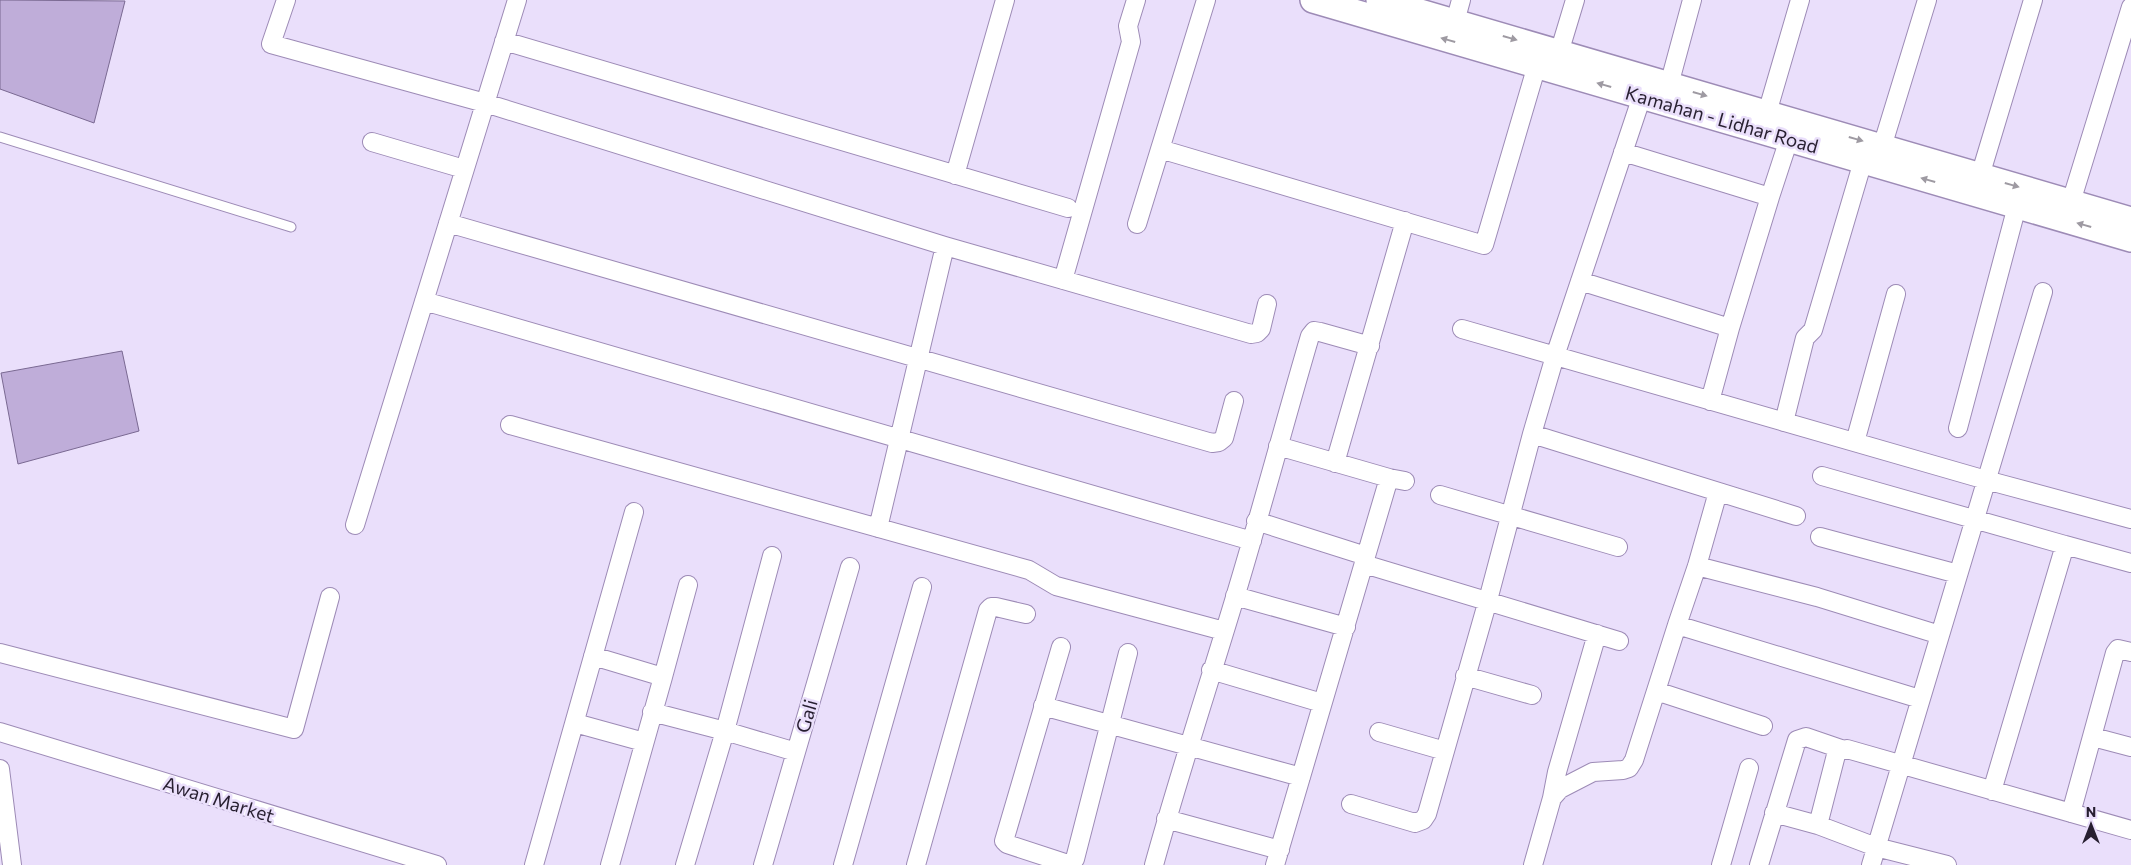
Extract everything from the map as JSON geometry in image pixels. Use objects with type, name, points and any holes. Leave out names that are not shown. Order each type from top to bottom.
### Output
[{"type":"main road","name":"Kamahan - Lidhar Road","points":[[1313,0],[1789,139],[1980,176],[2131,220]]},
{"type":"main road","name":"Kamahan - Lidhar Road","points":[[1379,0],[1458,11],[1560,53],[1767,113],[2017,206],[2131,239]]},
{"type":"street","points":[[286,0],[270,44],[485,103],[945,246],[1251,334],[1257,333],[1261,329],[1267,304]]},
{"type":"street","points":[[355,525],[517,0]]},
{"type":"street","points":[[955,175],[1005,0]]},
{"type":"street","points":[[1063,280],[1131,42],[1128,26],[1136,0]]},
{"type":"street","points":[[1137,224],[1206,0]]},
{"type":"street","points":[[1560,53],[1575,0]]},
{"type":"street","points":[[1669,85],[1692,0]]},
{"type":"street","points":[[1767,113],[1800,0]]},
{"type":"street","points":[[1784,422],[1805,338],[1813,330],[1927,0]]},
{"type":"street","points":[[1980,176],[2033,0]]},
{"type":"street","points":[[2072,202],[2131,8]]},
{"type":"street","points":[[504,41],[1068,208]]},
{"type":"street","points":[[1160,149],[1484,245],[1537,65]]},
{"type":"street","points":[[1352,804],[1416,823],[1423,820],[1427,814],[1488,600],[1509,515],[1555,356],[1642,96]]},
{"type":"street","points":[[1710,401],[1730,328],[1789,139]]},
{"type":"street","points":[[372,142],[464,169]]},
{"type":"street","points":[[1623,152],[1770,197]]},
{"type":"street","points":[[1958,428],[2017,206]]},
{"type":"street","points":[[1335,463],[1405,221]]},
{"type":"street","points":[[448,223],[917,360],[1212,443],[1219,442],[1224,438],[1234,401]]},
{"type":"street","points":[[878,528],[945,246]]},
{"type":"street","points":[[1580,281],[1730,328]]},
{"type":"street","points":[[1871,865],[2043,292]]},
{"type":"street","points":[[1855,442],[1896,294]]},
{"type":"street","points":[[424,301],[1252,540]]},
{"type":"street","points":[[1462,329],[1986,480],[2131,519]]},
{"type":"street","points":[[1154,865],[1166,819],[1190,748],[1211,670],[1252,540],[1310,336],[1314,331],[1370,346]]},
{"type":"street","points":[[510,425],[1028,570],[1056,586],[1224,630]]},
{"type":"street","points":[[1532,434],[1796,516]]},
{"type":"street","points":[[1166,819],[1279,860],[1322,703],[1365,560],[1397,480],[1278,446]]},
{"type":"street","points":[[1822,476],[2131,564]]},
{"type":"street","points":[[1552,798],[1560,789],[1593,772],[1623,770],[1628,768],[1634,760],[1697,566],[1718,492]]},
{"type":"street","points":[[1440,495],[1618,547]]},
{"type":"street","points":[[534,865],[634,512]]},
{"type":"street","points":[[1256,521],[1365,560],[1619,641]]},
{"type":"street","points":[[1820,537],[1958,574]]},
{"type":"street","points":[[1992,791],[2065,545]]},
{"type":"street","points":[[685,865],[725,731],[772,556]]},
{"type":"street","points":[[1697,566],[1817,597],[1940,634]]},
{"type":"street","name":"Gali","points":[[763,865],[850,567]]},
{"type":"street","points":[[610,865],[688,585]]},
{"type":"street","points":[[843,865],[922,587]]},
{"type":"street","points":[[1235,596],[1346,627]]},
{"type":"street","points":[[0,653],[294,729],[330,597]]},
{"type":"street","points":[[916,865],[988,610],[991,607],[996,607],[1026,614]]},
{"type":"street","points":[[1677,625],[1920,699]]},
{"type":"street","points":[[1533,865],[1552,798],[1557,772],[1597,634]]},
{"type":"street","points":[[1062,647],[1004,841],[1007,844],[1068,864],[1075,859],[1128,652]]},
{"type":"street","points":[[2072,813],[2114,652],[2118,649],[2131,652]]},
{"type":"street","points":[[593,656],[663,677]]},
{"type":"street","points":[[1211,670],[1322,703]]},
{"type":"street","points":[[1465,676],[1532,695]]},
{"type":"street","points":[[1656,691],[1763,726]]},
{"type":"street","points":[[1043,706],[1301,778]]},
{"type":"street","points":[[652,712],[796,752]]},
{"type":"street","points":[[575,723],[644,742]]},
{"type":"street","name":"Awan Market","points":[[0,732],[437,865]]},
{"type":"street","points":[[1379,732],[1444,751]]},
{"type":"street","points":[[1759,865],[1797,740],[1806,737],[1841,749],[1847,749],[2131,830]]},
{"type":"street","points":[[2093,737],[2131,747]]},
{"type":"street","points":[[1818,825],[1836,751],[1841,749]]},
{"type":"street","points":[[1721,865],[1749,768]]},
{"type":"street","points":[[0,769],[12,865]]},
{"type":"street","points":[[1774,813],[1818,825],[1876,847],[1947,865]]},
{"type":"lane","points":[[0,137],[292,227]]},
{"type":"building","points":[[0,0],[125,1],[94,123],[0,89]]},
{"type":"building","points":[[122,351],[139,431],[18,464],[1,373]]}]
